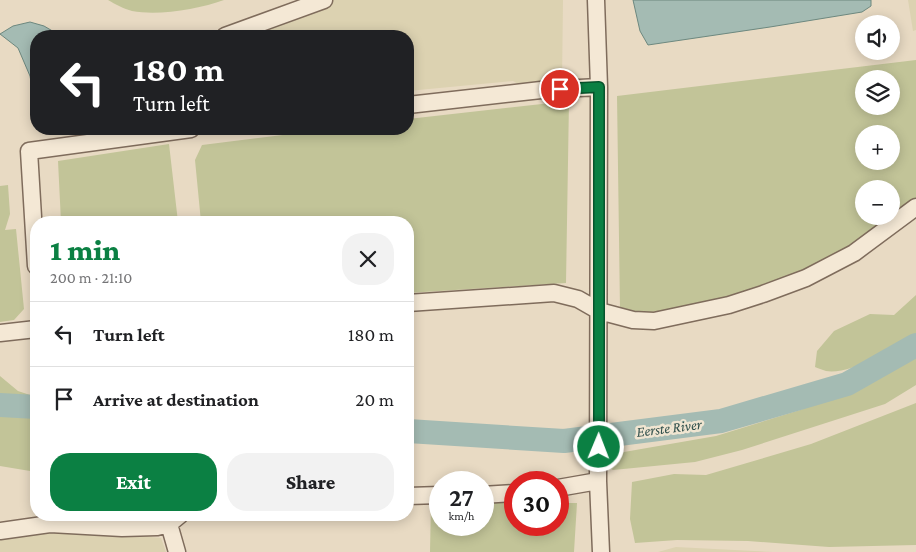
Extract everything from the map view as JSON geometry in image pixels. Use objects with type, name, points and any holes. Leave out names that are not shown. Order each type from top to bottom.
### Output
[{"type":"street","points":[[241,30],[324,0]]},
{"type":"street","points":[[596,0],[599,87],[598,481],[601,552]]},
{"type":"street","points":[[414,103],[541,90],[599,87]]},
{"type":"street","points":[[33,216],[29,151],[141,135]]},
{"type":"street","points":[[414,303],[554,293],[578,299],[599,311],[633,320],[654,321],[729,304],[806,278],[854,253],[916,207]]},
{"type":"street","points":[[0,333],[30,330]]},
{"type":"street","points":[[569,486],[598,481]]},
{"type":"street","points":[[414,496],[429,495]]},
{"type":"street","points":[[0,531],[50,524],[122,528],[156,527],[170,521]]},
{"type":"street","points":[[175,521],[177,552]]},
{"type":"shaded area","points":[[328,0],[563,0],[562,82],[520,85],[513,81],[414,90],[414,30],[247,30]]},
{"type":"shaded area","points":[[908,0],[916,0],[916,30],[913,31]]},
{"type":"shaded area","points":[[45,526],[161,538],[166,552],[0,552],[0,533]]},
{"type":"shaded area","points":[[676,547],[773,552],[658,552]]},
{"type":"green space","points":[[108,0],[224,0],[191,9],[154,13],[132,11]]},
{"type":"green space","points":[[916,60],[916,198],[900,210],[900,180],[855,180],[855,225],[879,225],[846,249],[824,261],[747,294],[683,308],[628,315],[620,309],[617,96]]},
{"type":"green space","points":[[569,101],[566,283],[414,293],[414,216],[200,216],[195,160],[202,145],[283,135],[414,135],[414,118]]},
{"type":"green space","points":[[169,144],[177,216],[61,216],[58,161]]},
{"type":"green space","points":[[8,185],[10,214],[5,230],[16,229],[24,309],[14,320],[0,322],[0,186]]},
{"type":"green space","points":[[916,295],[916,336],[885,354],[847,369],[826,371],[815,367],[817,351],[834,331],[870,314],[894,315]]},
{"type":"green space","points":[[916,355],[916,385],[885,404],[742,450],[695,462],[613,470],[605,465],[612,457],[624,452],[716,436],[800,410],[883,376]]},
{"type":"green space","points":[[0,376],[18,391],[30,395],[30,471],[0,466]]},
{"type":"green space","points":[[916,403],[916,545],[829,547],[748,541],[677,540],[635,543],[630,519],[632,482],[674,474],[706,475],[811,444]]},
{"type":"green space","points":[[494,503],[504,503],[504,536],[569,536],[569,503],[577,503],[574,552],[430,552],[430,536],[494,536]]},
{"type":"water","points":[[633,0],[871,0],[871,6],[862,12],[648,45],[640,31]]},
{"type":"water","points":[[30,22],[51,30],[30,30],[30,76],[18,48],[0,34],[13,26]]},
{"type":"waterway","name":"Eerste River","points":[[414,431],[564,441],[721,421],[847,384],[916,345]]},
{"type":"waterway","name":"Eerste River","points":[[0,405],[30,407]]},
{"type":"route","points":[[560,89],[599,87],[599,447]]}]
